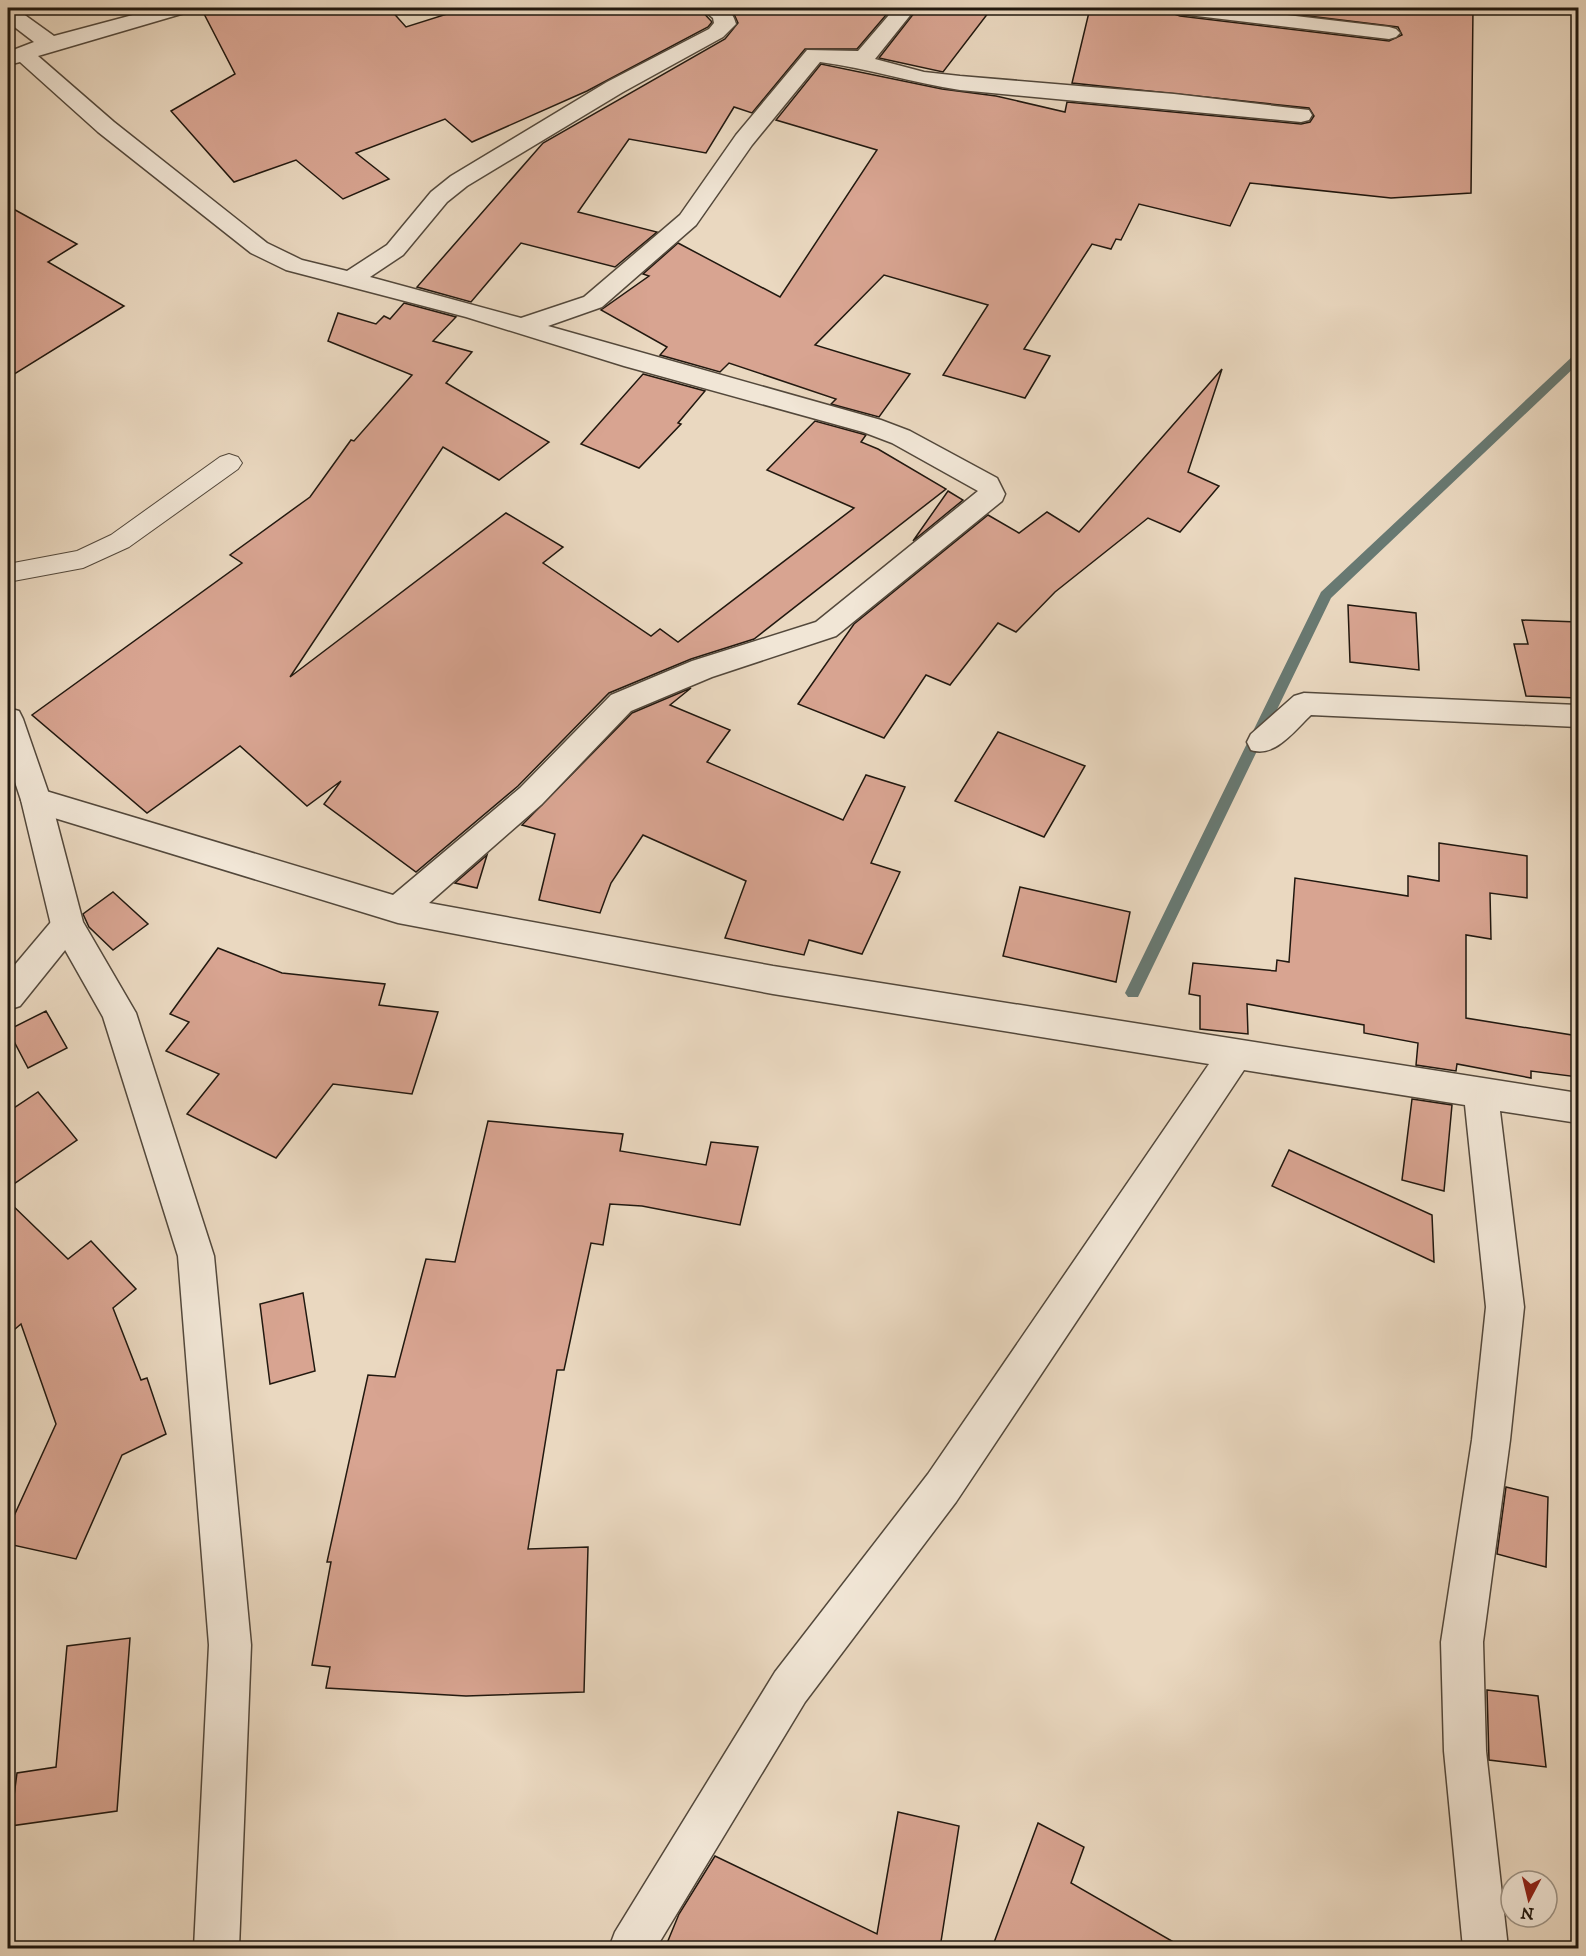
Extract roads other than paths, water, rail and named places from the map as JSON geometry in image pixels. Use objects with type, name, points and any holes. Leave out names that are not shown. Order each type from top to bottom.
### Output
[{"type":"street","points":[[15,56],[50,44],[181,8]]},
{"type":"street","points":[[350,280],[395,250],[439,197],[459,181],[615,87],[716,33],[725,24],[723,15],[711,8]]},
{"type":"street","points":[[854,60],[866,56],[906,8]]},
{"type":"street","points":[[1180,8],[1389,33]]},
{"type":"street","points":[[8,12],[50,44]]},
{"type":"street","points":[[522,326],[593,302],[688,220],[744,140],[815,55],[854,60],[923,78],[960,83],[1174,101],[1301,115]]},
{"type":"street","points":[[15,56],[259,248],[294,266],[522,326],[882,430],[902,437],[988,484],[992,494],[826,629],[702,669],[621,703],[531,796],[398,910]]},
{"type":"street","points":[[1262,742],[1304,704],[1578,716]]},
{"type":"street","points":[[8,720],[36,800],[67,925],[118,1013],[196,1256],[230,1645],[217,1948]]},
{"type":"street","points":[[36,800],[398,910],[774,980],[1578,1108]]},
{"type":"street","points":[[8,996],[67,925]]},
{"type":"street","points":[[631,1948],[790,1687],[942,1488],[1236,1053]]},
{"type":"street","points":[[1481,1093],[1505,1307],[1491,1440],[1462,1642],[1465,1751],[1486,1948]]},
{"type":"lane","points":[[8,573],[83,559],[120,541],[229,463]]},
{"type":"waterway","points":[[1133,993],[1326,595],[1578,358]]}]
